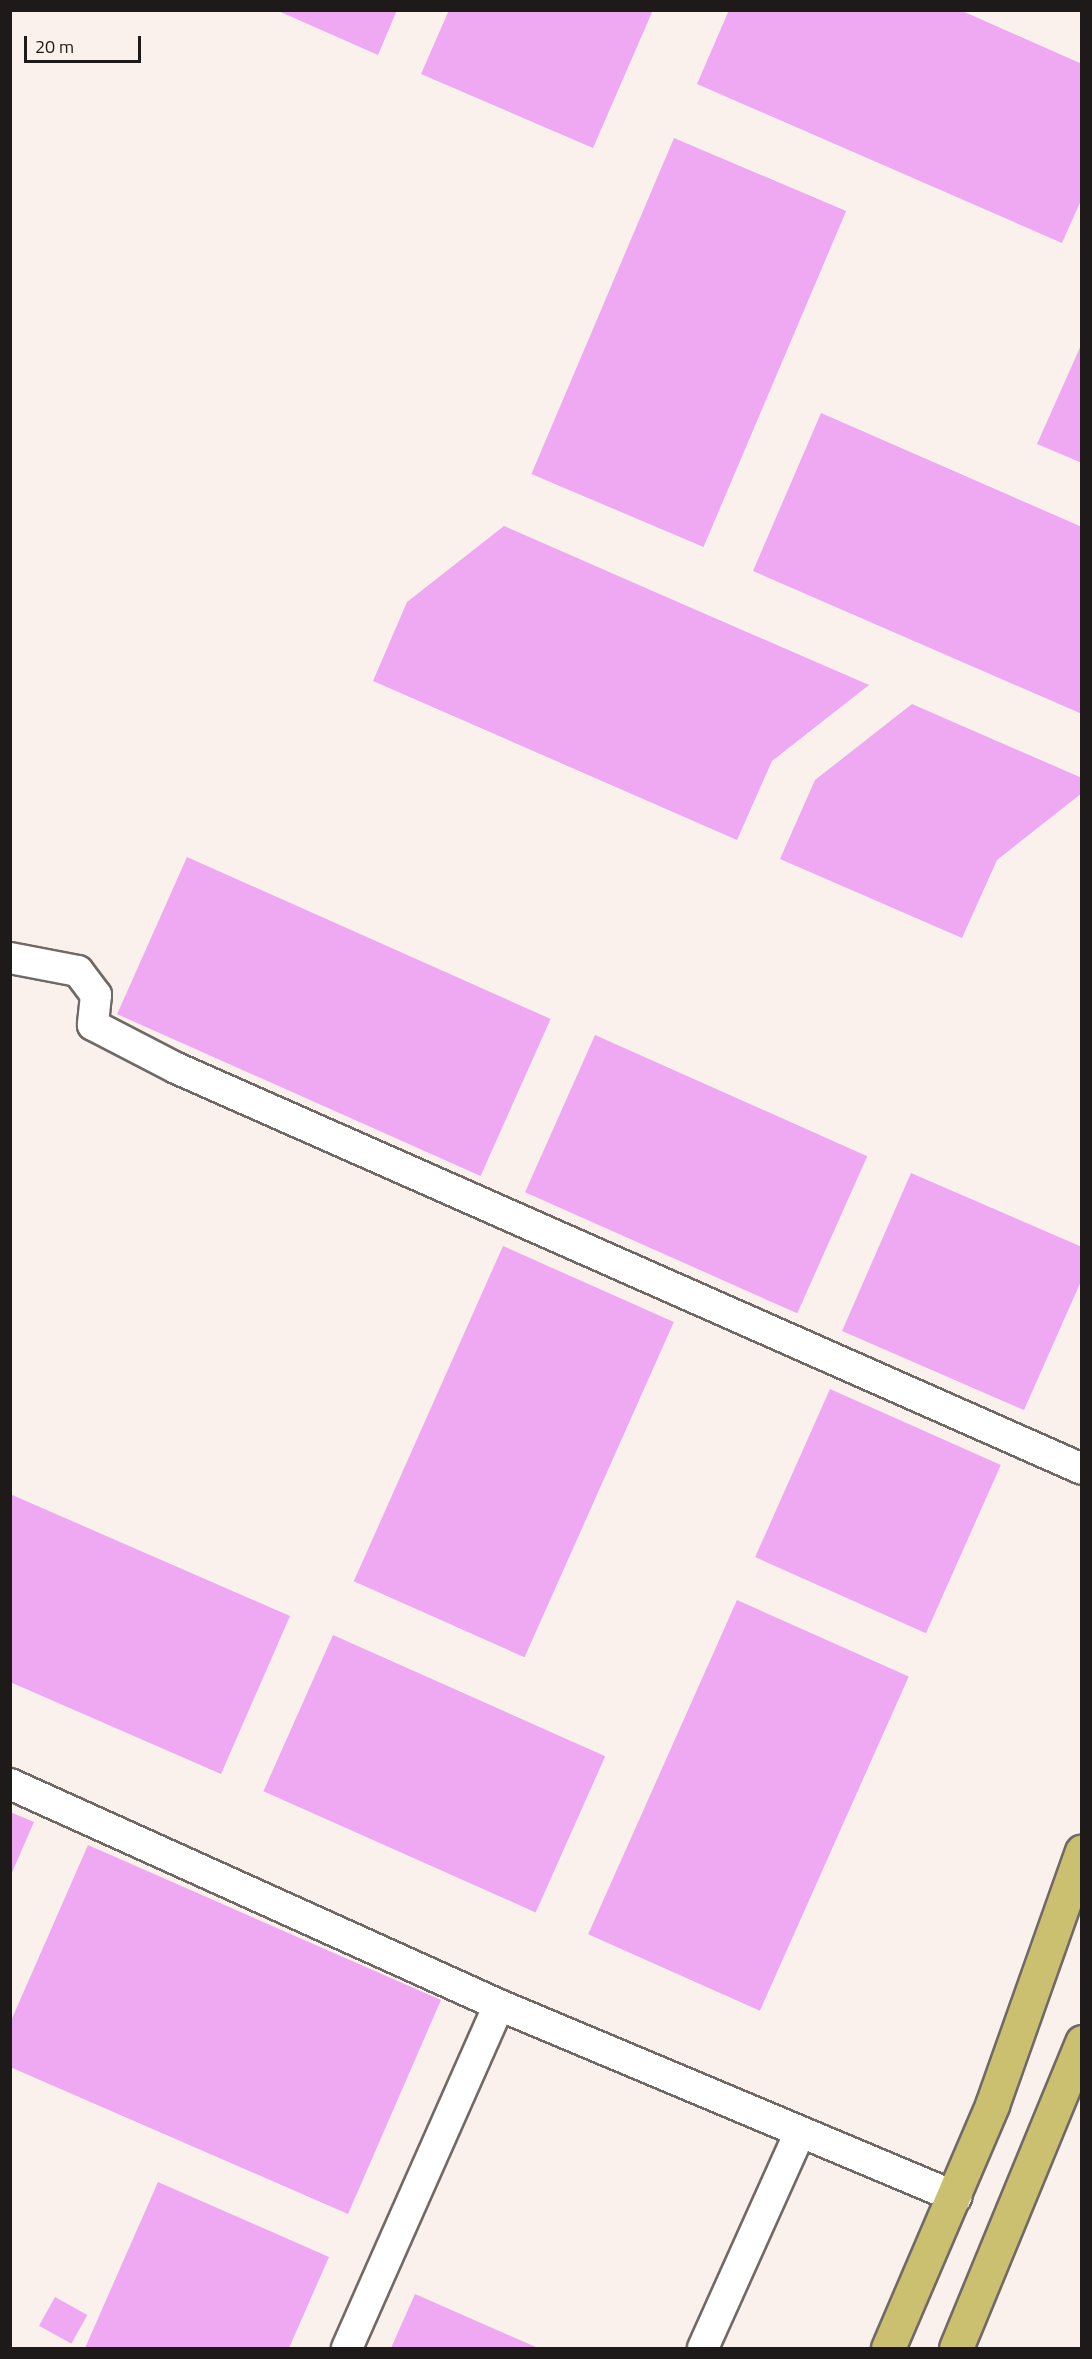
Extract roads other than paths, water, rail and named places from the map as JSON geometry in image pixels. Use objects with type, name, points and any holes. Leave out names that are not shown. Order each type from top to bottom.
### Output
[{"type":"highway","points":[[888,2349],[956,2197],[1082,1851]]},
{"type":"highway","points":[[956,2349],[1082,2042]]},
{"type":"street","points":[[10,958],[78,970],[96,995],[93,1025],[176,1068],[1082,1469]]},
{"type":"street","points":[[10,1784],[499,2005],[799,2134],[956,2197]]},
{"type":"street","points":[[347,2349],[499,2005]]},
{"type":"street","points":[[703,2349],[799,2134]]}]
